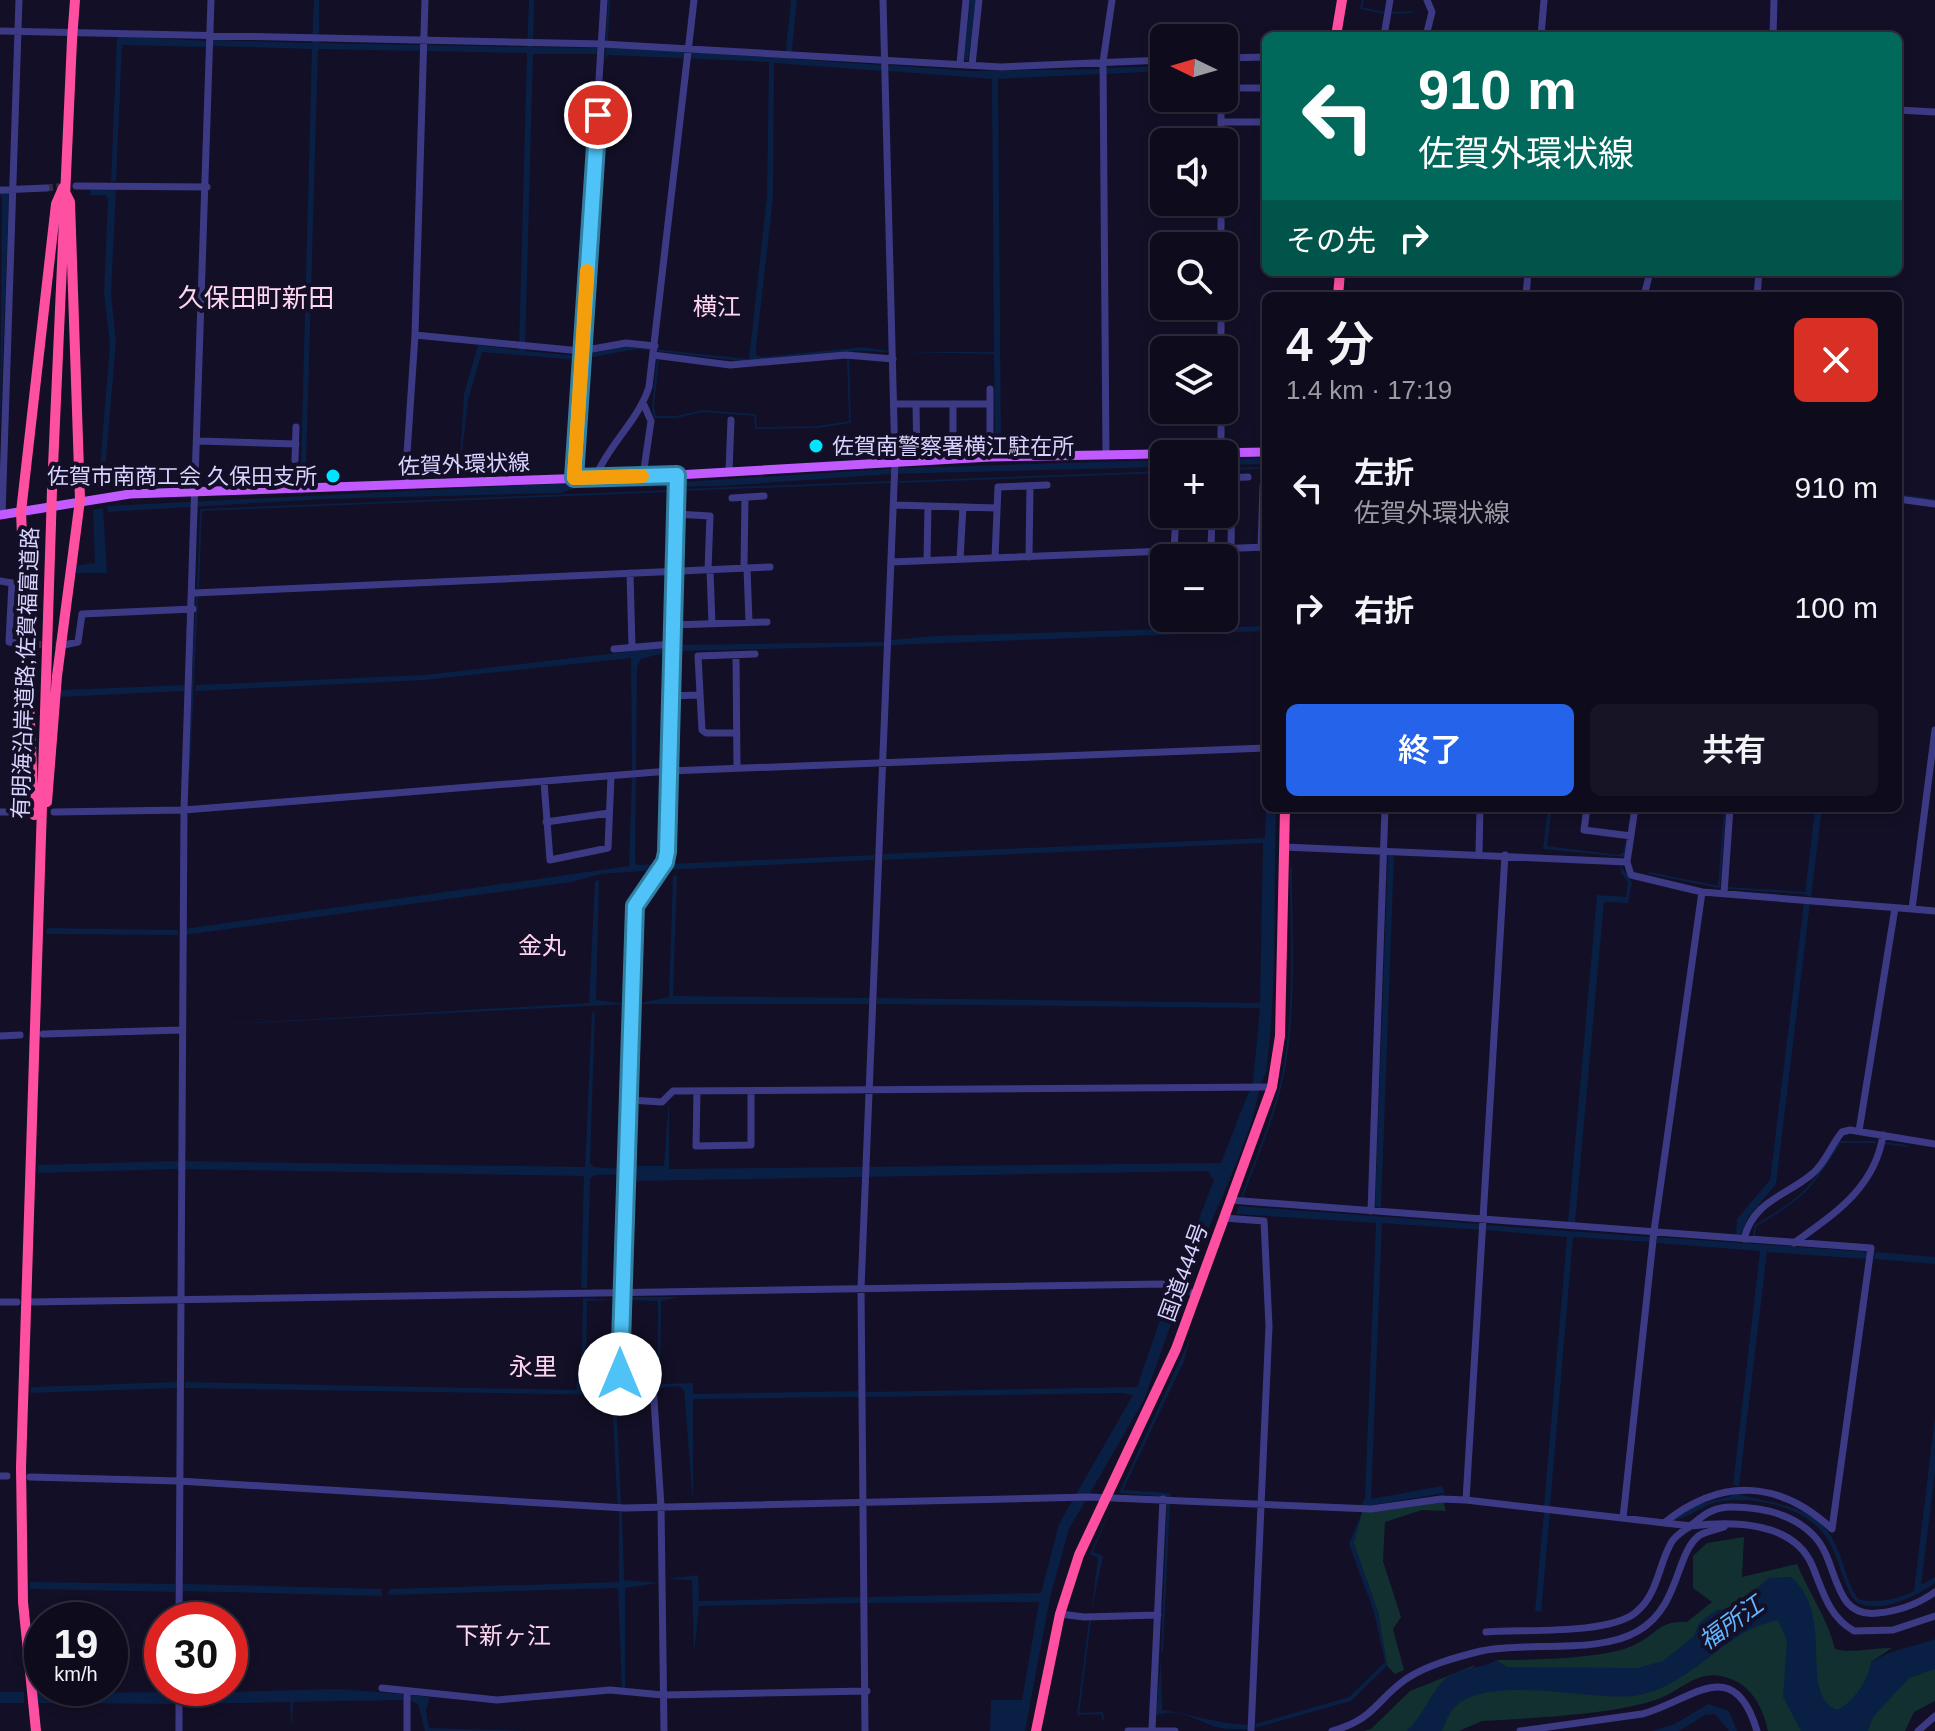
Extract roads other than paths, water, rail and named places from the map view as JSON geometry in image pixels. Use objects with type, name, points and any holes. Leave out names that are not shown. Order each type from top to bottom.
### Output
[{"type":"highway","name":"有明海沿岸道路;佐賀福富道路","points":[[36,1731],[27,1661],[20,1546],[39,837],[63,188],[75,0]]},
{"type":"highway","points":[[1337,32],[1342,0]]},
{"type":"highway","points":[[39,837],[46,821],[57,676],[80,500],[70,202],[63,188]]},
{"type":"highway","points":[[37,920],[32,908],[34,805],[21,512],[50,250],[56,204],[63,188]]},
{"type":"highway","name":"国道444号","points":[[1036,1731],[1060,1614],[1079,1555],[1150,1409],[1197,1294],[1268,1086],[1280,1036],[1285,812]]},
{"type":"main road","name":"佐賀外環状線","points":[[1238,451],[1262,452]]},
{"type":"main road","name":"佐賀外環状線","points":[[1,515],[130,494],[197,496],[405,483],[596,476],[643,476],[677,481],[729,471],[917,460],[1150,453]]},
{"type":"street","points":[[1,515],[19,0]]},
{"type":"street","points":[[179,1602],[184,810],[197,508],[211,0]]},
{"type":"street","points":[[405,483],[415,335],[425,0]]},
{"type":"street","points":[[574,478],[604,0]]},
{"type":"street","points":[[596,476],[601,463],[644,405],[656,353],[694,0]]},
{"type":"street","points":[[865,1731],[861,1288],[895,475],[883,0]]},
{"type":"street","points":[[960,64],[966,0]]},
{"type":"street","points":[[972,65],[979,0]]},
{"type":"street","points":[[1106,455],[1103,64],[1112,0]]},
{"type":"street","points":[[1385,32],[1390,0]]},
{"type":"street","points":[[1541,32],[1544,0]]},
{"type":"street","points":[[1773,32],[1774,0]]},
{"type":"street","points":[[1427,2],[1432,12],[1427,32]]},
{"type":"street","points":[[0,31],[530,42],[602,49],[689,47],[788,53],[885,65],[1150,61]]},
{"type":"street","points":[[1238,58],[1262,57]]},
{"type":"street","points":[[1238,88],[1262,88]]},
{"type":"street","points":[[1902,110],[1935,112]]},
{"type":"street","points":[[1221,112],[1221,128]]},
{"type":"street","points":[[1221,122],[1262,122]]},
{"type":"street","points":[[76,186],[207,187]]},
{"type":"street","points":[[0,190],[46,188]]},
{"type":"street","points":[[415,335],[581,355],[626,343],[656,353],[748,365],[893,355]]},
{"type":"street","points":[[990,389],[990,457]]},
{"type":"street","points":[[895,404],[990,404]]},
{"type":"street","points":[[916,404],[917,460]]},
{"type":"street","points":[[953,404],[953,459]]},
{"type":"street","points":[[643,476],[651,421],[644,405]]},
{"type":"street","points":[[729,471],[731,420]]},
{"type":"street","points":[[295,460],[296,427]]},
{"type":"street","points":[[199,441],[296,444]]},
{"type":"street","points":[[1238,478],[1248,477]]},
{"type":"street","points":[[664,1731],[661,1506],[653,1385],[629,1382],[620,1374],[635,906],[665,862],[667,852],[677,481]]},
{"type":"street","points":[[995,558],[998,487],[1047,485]]},
{"type":"street","points":[[1029,557],[1030,486]]},
{"type":"street","points":[[732,498],[764,496]]},
{"type":"street","points":[[745,497],[749,622]]},
{"type":"street","points":[[1902,500],[1935,504]]},
{"type":"street","points":[[894,505],[997,508]]},
{"type":"street","points":[[927,560],[928,506]]},
{"type":"street","points":[[960,559],[963,507]]},
{"type":"street","points":[[676,514],[710,516],[712,624]]},
{"type":"street","points":[[1238,551],[1262,548]]},
{"type":"street","points":[[891,562],[1150,552]]},
{"type":"street","points":[[194,593],[770,567]]},
{"type":"street","points":[[630,573],[632,647]]},
{"type":"street","points":[[0,581],[12,583],[9,642],[22,644]]},
{"type":"street","points":[[64,645],[78,642],[82,614],[193,609]]},
{"type":"street","points":[[673,625],[767,622]]},
{"type":"street","points":[[614,649],[672,644]]},
{"type":"street","points":[[737,733],[706,733],[702,730],[698,656],[755,654]]},
{"type":"street","points":[[736,655],[737,768]]},
{"type":"street","points":[[670,696],[699,695]]},
{"type":"street","points":[[1912,909],[1935,730]]},
{"type":"street","points":[[54,812],[184,810],[669,771],[1262,748]]},
{"type":"street","points":[[544,782],[550,860],[608,848],[611,776]]},
{"type":"street","points":[[0,812],[24,812]]},
{"type":"street","points":[[1371,1211],[1385,812]]},
{"type":"street","points":[[1479,853],[1480,812]]},
{"type":"street","points":[[1586,812],[1584,830],[1631,836]]},
{"type":"street","points":[[1634,812],[1627,862],[1631,875],[1702,892],[1935,911]]},
{"type":"street","points":[[1724,893],[1730,812]]},
{"type":"street","points":[[546,822],[609,813]]},
{"type":"street","points":[[1284,847],[1479,853],[1627,862]]},
{"type":"street","points":[[1466,1500],[1505,855]]},
{"type":"street","points":[[1623,1518],[1654,1231],[1702,892]]},
{"type":"street","points":[[1859,1131],[1895,908]]},
{"type":"street","points":[[43,1034],[181,1030]]},
{"type":"street","points":[[0,1036],[20,1035]]},
{"type":"street","points":[[629,1100],[662,1102],[673,1091],[1268,1086]]},
{"type":"street","points":[[697,1091],[696,1146],[751,1145],[751,1091]]},
{"type":"street","points":[[1744,1239],[1747,1225],[1760,1210],[1815,1173],[1842,1132],[1859,1131],[1935,1144]]},
{"type":"street","points":[[1794,1243],[1851,1200],[1877,1157],[1883,1135]]},
{"type":"street","points":[[1230,1200],[1871,1248],[1832,1529],[1800,1505],[1730,1489],[1690,1502],[1664,1523]]},
{"type":"street","points":[[1224,1218],[1264,1221],[1269,1326],[1251,1731]]},
{"type":"street","points":[[30,1302],[1163,1284],[1197,1294]]},
{"type":"street","points":[[0,1302],[17,1302]]},
{"type":"street","points":[[30,1477],[179,1481],[609,1507],[1106,1497],[1371,1509],[1441,1499],[1466,1500],[1691,1526],[1768,1530],[1798,1544],[1810,1562],[1833,1614],[1854,1631],[1893,1630],[1935,1616]]},
{"type":"street","points":[[1152,1729],[1163,1499]]},
{"type":"street","points":[[1486,1632],[1536,1632],[1619,1622],[1635,1613],[1651,1595],[1671,1542],[1709,1510],[1730,1507],[1768,1510],[1792,1519],[1822,1546],[1841,1594],[1851,1608],[1864,1615],[1914,1604],[1935,1592]]},
{"type":"street","points":[[1332,1731],[1365,1719],[1404,1681],[1448,1661],[1481,1651],[1537,1649],[1623,1638],[1639,1631],[1668,1602],[1689,1548],[1698,1536],[1730,1526]]},
{"type":"street","points":[[1060,1614],[1084,1617],[1158,1615]]},
{"type":"street","points":[[1520,1731],[1642,1714],[1662,1709],[1701,1688],[1715,1685],[1744,1700],[1757,1731]]},
{"type":"street","points":[[382,1688],[497,1700],[610,1690],[663,1695],[867,1691]]},
{"type":"street","points":[[407,1692],[407,1731]]},
{"type":"street","points":[[179,1706],[179,1731]]},
{"type":"street","points":[[1918,1731],[1935,1716]]},
{"type":"street","points":[[1128,1731],[1175,1731]]},
{"type":"water","points":[[314,0],[319,0],[319,43],[422,45],[421,51],[318,49],[306,465],[301,465],[312,49],[213,46],[213,40],[312,43]]},
{"type":"water","points":[[529,0],[534,0],[533,47],[598,48],[598,54],[533,54],[525,351],[579,356],[625,346],[749,359],[767,197],[769,62],[608,55],[605,60],[606,47],[785,58],[791,0],[797,0],[791,59],[882,65],[882,71],[774,63],[773,198],[756,355],[864,347],[894,352],[853,351],[749,362],[637,349],[577,360],[482,352],[468,400],[459,478],[464,394],[478,345],[519,350],[527,53],[427,51],[428,45],[527,47]]},
{"type":"water","points":[[970,0],[976,0],[968,61],[964,60]]},
{"type":"water","points":[[117,37],[206,41],[206,47],[122,45],[116,181],[111,182]]},
{"type":"water","points":[[888,65],[970,71],[1100,69],[1100,74],[998,79],[1001,448],[995,448],[994,354],[900,352],[994,352],[992,79],[888,71]]},
{"type":"water","points":[[1150,66],[1150,72],[1106,74],[1105,68]]},
{"type":"water","points":[[116,189],[111,294],[116,342],[104,482],[99,481],[110,344],[104,293],[108,200],[106,195],[90,195],[90,190]]},
{"type":"water","points":[[0,193],[9,193],[0,429],[2,199]]},
{"type":"water","points":[[1262,458],[1262,464],[1238,465],[1238,459]]},
{"type":"water","points":[[1150,460],[1150,467],[891,474],[722,486],[574,488],[561,493],[323,499],[108,512],[107,506],[587,482],[682,482],[902,468]]},
{"type":"water","points":[[103,508],[107,573],[75,573],[75,566],[95,563],[93,510]]},
{"type":"water","points":[[1262,626],[1262,631],[891,645],[891,640],[1150,629],[1150,632],[1238,632],[1238,627]]},
{"type":"water","points":[[885,642],[885,646],[675,651],[676,645]]},
{"type":"water","points":[[668,647],[668,652],[641,659],[637,667],[636,770],[632,770],[631,658],[424,680],[195,691],[196,685],[425,675]]},
{"type":"water","points":[[186,685],[184,691],[61,697],[61,690]]},
{"type":"water","points":[[632,776],[636,776],[635,862],[637,865],[658,864],[655,870],[601,874],[572,882],[184,935],[184,929],[629,866]]},
{"type":"water","points":[[1266,812],[1276,812],[1274,973],[1266,1072],[1251,1125],[1234,1168],[1188,1274],[1184,1276],[1178,1272],[1214,1180],[1208,1171],[631,1181],[631,1174],[595,1175],[590,1179],[587,1288],[581,1288],[584,1176],[176,1169],[38,1173],[38,1165],[177,1161],[585,1167],[592,1012],[595,1013],[590,1163],[594,1167],[632,1170],[635,1166],[664,1166],[669,1099],[669,1169],[1221,1163],[1253,1081],[1260,1008],[877,1004],[877,998],[1260,1003],[1263,843],[883,860],[883,854],[1265,838]]},
{"type":"water","points":[[1548,812],[1551,812],[1547,846],[1618,855],[1623,853],[1626,837],[1625,857],[1543,849]]},
{"type":"water","points":[[1815,812],[1822,812],[1811,897],[1805,895]]},
{"type":"water","points":[[1388,854],[1394,855],[1381,1208],[1375,1207]]},
{"type":"water","points":[[875,855],[874,860],[664,870],[668,864]]},
{"type":"water","points":[[1620,865],[1632,882],[1628,903],[1604,902],[1575,1223],[1568,1222],[1597,895],[1626,897],[1628,882],[1621,873]]},
{"type":"water","points":[[677,875],[673,996],[870,998],[870,1004],[635,1004],[669,997],[673,876]]},
{"type":"water","points":[[599,880],[596,1000],[629,1004],[193,1026],[589,1003],[595,881]]},
{"type":"water","points":[[1804,902],[1810,903],[1776,1184],[1747,1219],[1741,1235],[1736,1235],[1737,1219],[1770,1180]]},
{"type":"water","points":[[47,928],[178,930],[178,935],[46,934]]},
{"type":"water","points":[[1239,1206],[1481,1224],[1481,1230],[1382,1223],[1371,1499],[1442,1486],[1445,1493],[1360,1507],[1365,1498],[1376,1223],[1236,1214]]},
{"type":"water","points":[[1486,1225],[1651,1237],[1650,1242],[1573,1237],[1550,1506],[1544,1506],[1567,1237],[1486,1230]]},
{"type":"water","points":[[1657,1237],[1868,1252],[1867,1259],[1767,1252],[1739,1486],[1733,1485],[1760,1251],[1657,1243]]},
{"type":"water","points":[[1875,1252],[1935,1257],[1935,1264],[1874,1259]]},
{"type":"water","points":[[1170,1291],[1182,1296],[1181,1308],[1175,1313],[1144,1400],[1069,1529],[1050,1598],[1025,1731],[990,1731],[991,1700],[1022,1700],[1039,1602],[868,1603],[868,1597],[1041,1593],[1059,1524],[1133,1395],[866,1397],[866,1392],[1137,1387]]},
{"type":"water","points":[[623,1297],[679,1297],[661,1301],[660,1382],[663,1384],[693,1383],[693,1394],[860,1391],[860,1397],[693,1399],[693,1502],[684,1390],[678,1386],[658,1388],[658,1301],[623,1300]]},
{"type":"water","points":[[583,1298],[617,1300],[587,1301],[586,1387],[589,1390],[648,1387],[616,1395],[621,1505],[618,1505],[617,1498],[612,1396],[609,1395],[185,1388],[185,1382],[576,1390],[582,1349]]},
{"type":"water","points":[[1190,1338],[1184,1361],[1123,1490],[1170,1493],[1170,1497],[1119,1493]]},
{"type":"water","points":[[177,1382],[177,1388],[31,1393],[31,1387]]},
{"type":"water","points":[[1935,1416],[1935,1472],[1921,1585],[1935,1577],[1935,1583],[1897,1603],[1875,1606],[1856,1602],[1828,1540],[1819,1528],[1793,1511],[1763,1502],[1732,1500],[1717,1502],[1673,1520],[1691,1506],[1732,1496],[1733,1492],[1785,1505],[1811,1516],[1831,1536],[1858,1599],[1879,1601],[1908,1594],[1914,1591]]},
{"type":"water","points":[[1113,1502],[1093,1552],[1103,1556],[1091,1613],[1098,1558],[1090,1554]]},
{"type":"water","points":[[1167,1502],[1170,1502],[1161,1652]]},
{"type":"water","points":[[619,1510],[622,1511],[624,1580],[660,1583],[625,1588],[625,1691],[622,1691],[618,1588],[388,1595],[389,1589],[619,1582]]},
{"type":"water","points":[[1362,1512],[1354,1543],[1378,1612],[1387,1666],[1351,1701],[1255,1728],[1256,1724],[1349,1697],[1385,1662],[1374,1612],[1349,1544]]},
{"type":"water","points":[[1544,1512],[1550,1513],[1541,1612],[1535,1611]]},
{"type":"water","points":[[698,1575],[699,1601],[862,1597],[863,1603],[699,1606],[694,1655],[692,1580],[666,1579]]},
{"type":"water","name":"福所江","points":[[1791,1577],[1805,1593],[1812,1612],[1819,1687],[1825,1701],[1837,1710],[1859,1690],[1871,1663],[1894,1651],[1935,1639],[1935,1669],[1909,1678],[1873,1717],[1868,1731],[1801,1731],[1783,1697],[1787,1641],[1778,1620],[1741,1635],[1690,1672],[1653,1691],[1633,1696],[1538,1690],[1488,1692],[1468,1698],[1453,1709],[1442,1731],[1407,1731],[1439,1686],[1456,1672],[1496,1660],[1506,1667],[1638,1668],[1663,1661],[1694,1636],[1699,1623],[1717,1610],[1734,1608],[1769,1578]]},
{"type":"water","points":[[30,1582],[175,1584],[175,1592],[30,1589]]},
{"type":"water","points":[[183,1584],[382,1589],[382,1596],[183,1591]]},
{"type":"water","points":[[1161,1656],[1162,1710],[1177,1713],[1156,1716]]},
{"type":"water","points":[[340,1689],[402,1694],[404,1700],[293,1702],[292,1731],[290,1702],[248,1703],[248,1691]]},
{"type":"water","points":[[0,1692],[24,1692],[24,1703],[0,1703]]},
{"type":"water","points":[[128,1692],[144,1692],[144,1704],[128,1704]]},
{"type":"water","points":[[412,1695],[430,1697],[426,1710],[429,1728],[528,1731],[425,1731],[418,1704],[409,1700]]},
{"type":"water","points":[[1708,1704],[1729,1711],[1737,1731],[1729,1731],[1715,1714],[1705,1715],[1679,1731],[1652,1731],[1675,1724]]},
{"type":"water","points":[[1178,1713],[1248,1725],[1247,1729],[1230,1729]]},
{"type":"waterway","points":[[607,40],[609,0]]},
{"type":"waterway","points":[[1363,0],[1361,8],[1384,13]]},
{"type":"waterway","points":[[1390,13],[1412,12]]},
{"type":"waterway","points":[[658,358],[653,407],[655,417],[676,417],[703,411],[755,415],[756,428],[818,427],[850,422],[848,357]]},
{"type":"waterway","points":[[1238,469],[1262,468]]},
{"type":"waterway","points":[[899,482],[1150,473]]},
{"type":"waterway","points":[[681,490],[891,482]]},
{"type":"waterway","points":[[198,588],[201,510],[672,491]]},
{"type":"waterway","points":[[1902,496],[1935,500]]},
{"type":"waterway","points":[[189,769],[197,597]]},
{"type":"waterway","points":[[1649,873],[1719,887],[1725,812]]},
{"type":"waterway","points":[[1242,1197],[1275,1106],[1287,1050],[1292,972],[1291,868]]},
{"type":"waterway","points":[[1728,888],[1805,893]]},
{"type":"waterway","points":[[1754,1236],[1755,1226],[1805,1191],[1840,1142],[1875,1142]]},
{"type":"waterway","points":[[1884,1143],[1907,1146]]},
{"type":"waterway","points":[[1090,1621],[1078,1714],[1102,1713],[1103,1719]]},
{"type":"tunnel","points":[[46,188],[67,186]]},
{"type":"tunnel","points":[[24,644],[63,645]]},
{"type":"place","name":"佐賀南警察署横江駐在所","points":[[816,446]]},
{"type":"place","name":"佐賀市南商工会 久保田支所","points":[[333,476]]},
{"type":"district","name":"久保田町新田","points":[[256,298]]},
{"type":"district","name":"横江","points":[[717,307]]},
{"type":"district","name":"金丸","points":[[542,946]]},
{"type":"district","name":"永里","points":[[533,1367]]},
{"type":"district","name":"下新ヶ江","points":[[503,1636]]}]
